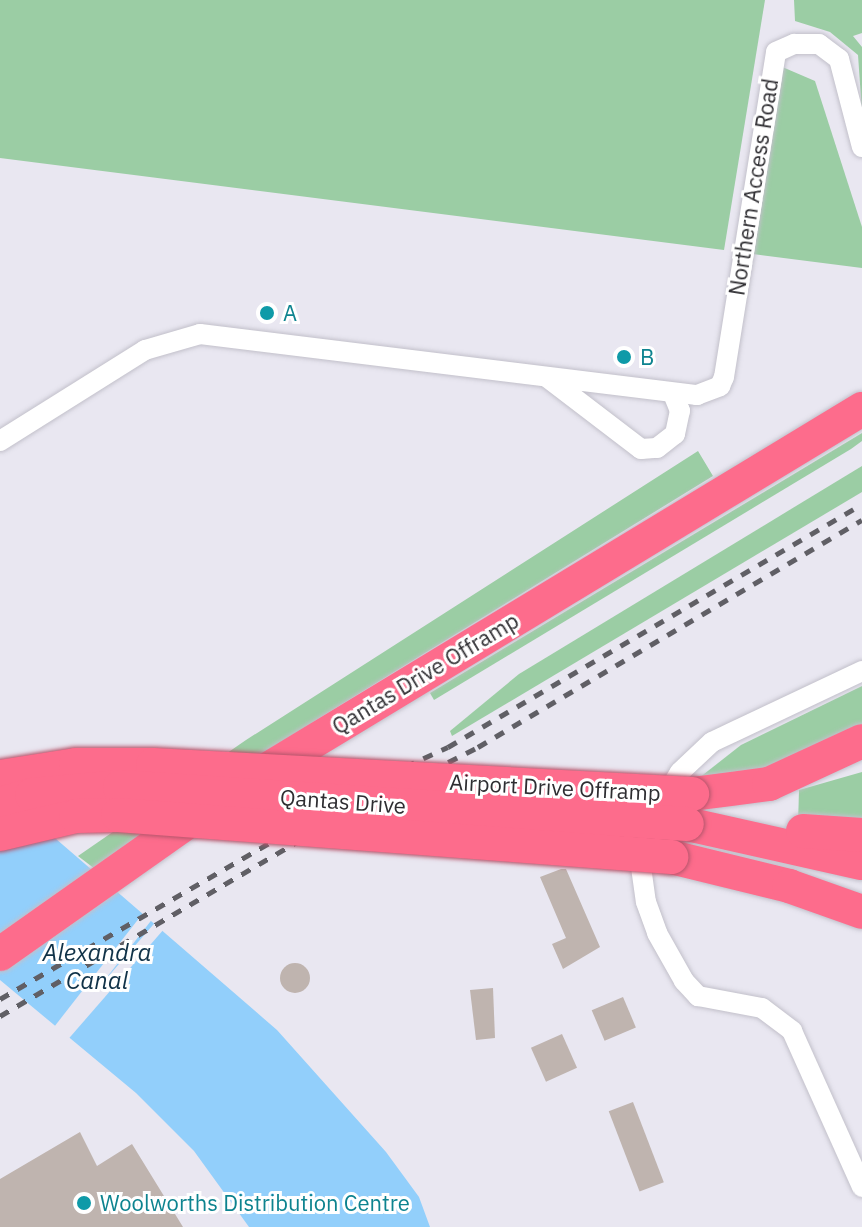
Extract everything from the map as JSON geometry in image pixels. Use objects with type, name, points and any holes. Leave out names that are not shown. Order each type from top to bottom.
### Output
[{"type":"highway","name":"Qantas Drive Offramp","points":[[0,954],[115,876],[174,829],[293,753],[862,409]]},
{"type":"highway","name":"Airport Drive Offramp","points":[[0,777],[76,765],[153,765],[690,809],[769,784],[862,741]]},
{"type":"highway","name":"Qantas Drive","points":[[0,804],[32,795],[120,787],[690,809]]},
{"type":"highway","points":[[690,809],[862,835]]},
{"type":"highway","points":[[690,809],[862,863]]},
{"type":"highway","name":"Qantas Drive","points":[[0,834],[76,816],[118,815],[671,857]]},
{"type":"highway","points":[[671,857],[774,871],[862,895]]},
{"type":"highway","points":[[671,857],[789,886],[862,912]]},
{"type":"street","name":"Northern Access Road","points":[[673,394],[697,395],[720,386],[724,377],[776,52],[794,44],[819,44],[839,59],[862,147]]},
{"type":"street","points":[[0,441],[145,350],[200,334],[545,375],[673,394],[680,411],[675,434],[657,448],[641,449],[545,375]]},
{"type":"street","points":[[862,671],[712,742],[688,762],[662,803],[641,867],[657,933],[698,996],[762,1008],[792,1031],[862,1187]]},
{"type":"green space","points":[[0,0],[765,0],[724,250],[0,158]]},
{"type":"green space","points":[[794,0],[862,0],[862,33],[853,36],[862,47],[862,113],[858,55],[830,32],[795,21]]},
{"type":"green space","points":[[780,66],[815,81],[862,227],[862,268],[753,254]]},
{"type":"green space","points":[[862,433],[862,441],[851,449],[434,700],[430,693]]},
{"type":"green space","points":[[698,451],[713,476],[316,720],[95,869],[78,856],[246,740]]},
{"type":"green space","points":[[862,466],[862,492],[452,736],[450,731],[519,674]]},
{"type":"green space","points":[[862,686],[862,725],[760,771],[699,778],[741,745]]},
{"type":"green space","points":[[862,772],[862,830],[798,825],[799,790]]},
{"type":"water","name":"Alexandra Canal","points":[[0,784],[26,813],[277,1030],[386,1152],[419,1197],[430,1227],[249,1227],[194,1151],[136,1093],[0,980]]},
{"type":"pier","points":[[147,908],[156,915],[56,1042],[47,1036]]},
{"type":"pier","points":[[159,918],[167,925],[61,1047],[53,1040]]},
{"type":"building","points":[[566,869],[600,947],[563,969],[552,944],[566,938],[540,877]]},
{"type":"building","points":[[295,963],[301,964],[309,972],[309,984],[301,992],[295,993],[289,992],[281,984],[280,978],[281,972],[289,964]]},
{"type":"building","points":[[493,988],[495,1038],[476,1040],[470,990]]},
{"type":"building","points":[[623,997],[636,1027],[605,1041],[592,1010]]},
{"type":"building","points":[[562,1034],[577,1068],[546,1082],[531,1048]]},
{"type":"building","points":[[633,1102],[664,1182],[640,1192],[609,1111]]},
{"type":"building","name":"Woolworths Distribution Centre","points":[[80,1132],[97,1166],[132,1144],[183,1227],[0,1227],[0,1179]]},
{"type":"railway","points":[[0,999],[387,775],[448,747],[862,504]]},
{"type":"railway","points":[[0,1016],[341,816],[478,747],[862,520]]},
{"type":"place","name":"A","points":[[267,313]]},
{"type":"place","name":"B","points":[[624,357]]},
{"type":"place","name":"Woolworths Distribution Centre","points":[[84,1203]]}]
